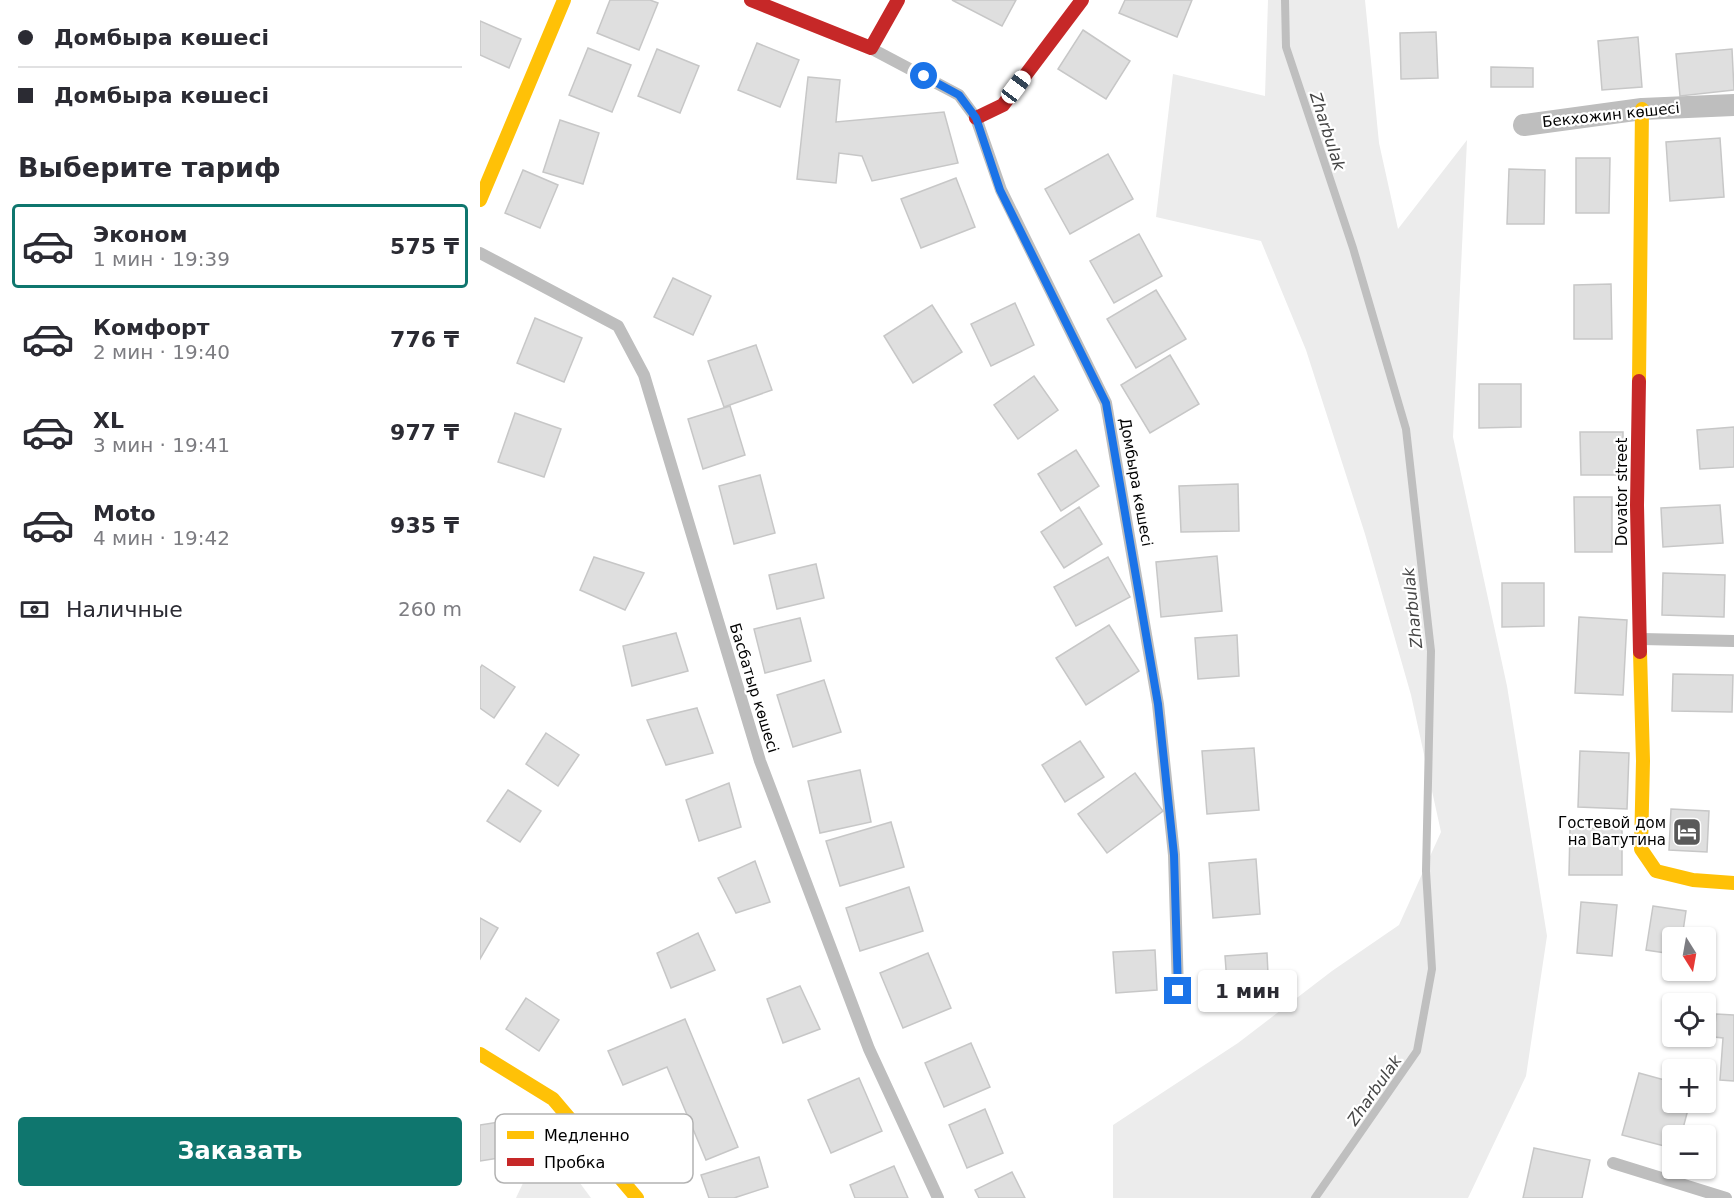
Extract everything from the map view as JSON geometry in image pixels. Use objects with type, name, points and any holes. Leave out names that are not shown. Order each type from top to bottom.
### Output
[{"type":"street","points":[[480,200],[564,0]]},
{"type":"street","name":"Домбыра көшесі","points":[[751,0],[871,48]]},
{"type":"street","points":[[871,48],[898,0]]},
{"type":"street","points":[[976,118],[1003,105],[1082,0]]},
{"type":"street","name":"Бекхожин көшесі","points":[[1524,125],[1641,109],[1734,105]]},
{"type":"street","name":"Dovator street","points":[[1641,109],[1637,505],[1643,761],[1641,849],[1656,871],[1694,880],[1734,883]]},
{"type":"street","points":[[480,1054],[553,1099],[566,1114]]},
{"type":"street","points":[[624,1183],[637,1198]]},
{"type":"lane","name":"Домбыра көшесі","points":[[871,48],[959,95],[976,118],[1000,190],[1106,403],[1158,704],[1174,855],[1178,991]]},
{"type":"lane","name":"Басбатыр көшесі","points":[[480,253],[618,326],[644,375],[760,761],[869,1049],[938,1198]]},
{"type":"lane","points":[[1641,639],[1734,641]]},
{"type":"lane","points":[[1613,1163],[1726,1198]]},
{"type":"shaded area","points":[[1268,0],[1365,0],[1379,143],[1398,229],[1467,140],[1453,437],[1507,686],[1547,936],[1526,1076],[1468,1198],[1113,1198],[1113,1125],[1238,1043],[1332,971],[1399,925],[1441,832],[1411,695],[1365,534],[1306,350],[1261,241],[1156,217],[1173,74],[1265,96]]},
{"type":"shaded area","points":[[523,1183],[580,1183],[591,1198],[516,1198]]},
{"type":"building","points":[[610,0],[650,0],[658,3],[639,50],[597,33]]},
{"type":"building","points":[[952,0],[1016,0],[1002,26]]},
{"type":"building","points":[[1125,0],[1192,0],[1177,37],[1119,13]]},
{"type":"building","points":[[480,21],[521,39],[509,68],[480,55]]},
{"type":"building","points":[[1083,30],[1130,61],[1106,99],[1058,69]]},
{"type":"building","points":[[1436,32],[1438,78],[1401,79],[1400,33]]},
{"type":"building","points":[[1638,37],[1642,87],[1602,90],[1598,41]]},
{"type":"building","points":[[757,43],[799,60],[780,107],[738,90]]},
{"type":"building","points":[[588,48],[631,65],[612,112],[569,95]]},
{"type":"building","points":[[657,49],[699,66],[680,113],[638,96]]},
{"type":"building","points":[[1732,49],[1734,90],[1680,96],[1676,54]]},
{"type":"building","points":[[1491,67],[1533,68],[1533,87],[1491,87]]},
{"type":"building","points":[[808,77],[840,80],[836,122],[944,112],[958,163],[872,181],[862,156],[839,153],[836,183],[797,179]]},
{"type":"building","points":[[560,120],[599,133],[583,184],[543,172]]},
{"type":"building","points":[[1720,138],[1724,197],[1670,201],[1666,142]]},
{"type":"building","points":[[1108,154],[1133,199],[1070,234],[1045,189]]},
{"type":"building","points":[[1576,158],[1610,158],[1609,213],[1576,213]]},
{"type":"building","points":[[1509,169],[1545,170],[1544,224],[1507,224]]},
{"type":"building","points":[[523,170],[558,185],[540,228],[505,213]]},
{"type":"building","points":[[956,178],[975,227],[921,248],[901,199]]},
{"type":"building","points":[[1139,234],[1162,276],[1114,303],[1090,261]]},
{"type":"building","points":[[673,278],[711,296],[693,335],[654,317]]},
{"type":"building","points":[[1611,284],[1612,339],[1574,339],[1574,285]]},
{"type":"building","points":[[1156,290],[1186,339],[1136,368],[1107,319]]},
{"type":"building","points":[[1015,303],[1034,345],[991,366],[971,324]]},
{"type":"building","points":[[932,305],[962,352],[913,383],[884,336]]},
{"type":"building","points":[[535,318],[582,338],[564,382],[517,363]]},
{"type":"building","points":[[756,345],[772,390],[724,407],[708,361]]},
{"type":"building","points":[[1170,355],[1199,404],[1150,433],[1121,385]]},
{"type":"building","points":[[1034,376],[1058,410],[1018,439],[994,405]]},
{"type":"building","points":[[1479,384],[1521,384],[1521,427],[1479,428]]},
{"type":"building","points":[[730,406],[745,455],[703,469],[688,419]]},
{"type":"building","points":[[515,413],[561,429],[544,477],[498,462]]},
{"type":"building","points":[[1734,427],[1734,467],[1700,469],[1697,430]]},
{"type":"building","points":[[1580,432],[1623,432],[1623,475],[1581,475]]},
{"type":"building","points":[[1076,450],[1099,486],[1061,511],[1038,474]]},
{"type":"building","points":[[760,475],[775,533],[734,544],[719,486]]},
{"type":"building","points":[[1238,484],[1239,531],[1181,532],[1179,486]]},
{"type":"building","points":[[1574,497],[1612,497],[1612,552],[1575,552]]},
{"type":"building","points":[[1720,505],[1723,543],[1663,547],[1661,508]]},
{"type":"building","points":[[1079,507],[1102,544],[1064,568],[1041,532]]},
{"type":"building","points":[[1217,556],[1222,611],[1161,617],[1156,562]]},
{"type":"building","points":[[594,557],[644,573],[625,610],[580,590]]},
{"type":"building","points":[[1108,557],[1130,597],[1076,626],[1054,587]]},
{"type":"building","points":[[816,564],[824,598],[777,609],[769,575]]},
{"type":"building","points":[[1663,573],[1725,575],[1724,617],[1662,615]]},
{"type":"building","points":[[1502,583],[1544,583],[1544,626],[1502,627]]},
{"type":"building","points":[[1579,617],[1627,620],[1623,695],[1575,693]]},
{"type":"building","points":[[800,618],[811,661],[765,673],[754,629]]},
{"type":"building","points":[[1109,625],[1139,671],[1086,705],[1056,658]]},
{"type":"building","points":[[676,633],[688,671],[632,686],[623,646]]},
{"type":"building","points":[[1237,635],[1239,676],[1198,679],[1195,638]]},
{"type":"building","points":[[482,665],[515,687],[494,718],[480,708],[480,668]]},
{"type":"building","points":[[1673,674],[1733,675],[1732,712],[1672,711]]},
{"type":"building","points":[[824,680],[841,732],[793,747],[777,695]]},
{"type":"building","points":[[697,708],[713,753],[666,765],[647,720]]},
{"type":"building","points":[[546,733],[579,755],[558,786],[526,764]]},
{"type":"building","points":[[1080,741],[1104,777],[1065,802],[1042,765]]},
{"type":"building","points":[[1254,748],[1259,810],[1207,814],[1202,751]]},
{"type":"building","points":[[1580,751],[1629,753],[1627,809],[1578,807]]},
{"type":"building","points":[[860,770],[871,822],[820,833],[808,781]]},
{"type":"building","points":[[1135,773],[1163,811],[1107,853],[1078,814]]},
{"type":"building","points":[[729,783],[741,827],[699,841],[686,800]]},
{"type":"building","points":[[508,790],[541,811],[520,842],[487,821]]},
{"type":"building","points":[[1671,809],[1709,811],[1707,852],[1669,850]]},
{"type":"building","points":[[891,822],[904,867],[840,886],[826,841]]},
{"type":"building","points":[[1570,828],[1622,829],[1622,875],[1569,875]]},
{"type":"building","points":[[1256,859],[1260,914],[1213,918],[1209,863]]},
{"type":"building","points":[[755,861],[770,902],[736,913],[718,878]]},
{"type":"building","points":[[909,887],[923,931],[860,951],[846,908]]},
{"type":"building","points":[[1581,902],[1617,905],[1612,956],[1577,953]]},
{"type":"building","points":[[1653,906],[1686,911],[1684,927],[1662,927],[1662,952],[1646,950]]},
{"type":"building","points":[[480,918],[498,928],[480,959]]},
{"type":"building","points":[[698,933],[715,970],[671,988],[657,953]]},
{"type":"building","points":[[1155,950],[1157,990],[1116,993],[1113,952]]},
{"type":"building","points":[[928,953],[951,1008],[903,1028],[880,973]]},
{"type":"building","points":[[1267,953],[1269,994],[1228,996],[1225,956]]},
{"type":"building","points":[[800,986],[820,1029],[783,1043],[767,999]]},
{"type":"building","points":[[526,998],[559,1020],[539,1051],[506,1029]]},
{"type":"building","points":[[1716,1014],[1734,1015],[1734,1081],[1720,1080],[1723,1038],[1716,1037]]},
{"type":"building","points":[[685,1019],[738,1147],[706,1160],[693,1129],[693,1114],[687,1114],[667,1067],[623,1085],[608,1051]]},
{"type":"building","points":[[971,1043],[990,1087],[944,1107],[925,1063]]},
{"type":"building","points":[[1639,1073],[1662,1079],[1662,1113],[1687,1113],[1684,1125],[1662,1125],[1662,1145],[1622,1135]]},
{"type":"building","points":[[859,1078],[882,1131],[831,1153],[808,1100]]},
{"type":"building","points":[[985,1109],[1003,1153],[967,1168],[949,1125]]},
{"type":"building","points":[[495,1123],[495,1159],[480,1161],[480,1125]]},
{"type":"building","points":[[1534,1148],[1590,1160],[1582,1198],[1523,1198]]},
{"type":"building","points":[[759,1157],[768,1187],[734,1198],[709,1198],[701,1175]]},
{"type":"building","points":[[894,1166],[908,1198],[855,1198],[850,1185]]},
{"type":"building","points":[[1012,1172],[1025,1198],[979,1198],[975,1190]]},
{"type":"waterway","name":"Zharbulak","points":[[1285,0],[1286,47],[1353,248],[1406,429],[1431,651],[1426,871],[1432,969],[1417,1051],[1315,1198]]},
{"type":"traffic: slow","points":[[480,200],[564,0]]},
{"type":"traffic: slow","points":[[1639,381],[1642,109]]},
{"type":"traffic: slow","points":[[1640,652],[1643,761],[1641,849],[1656,871],[1693,880],[1734,883]]},
{"type":"traffic: slow","points":[[480,1054],[553,1099],[566,1114]]},
{"type":"traffic: slow","points":[[624,1183],[637,1198]]},
{"type":"traffic: jam","points":[[751,0],[871,48],[898,0]]},
{"type":"traffic: jam","points":[[976,118],[1003,105],[1082,0]]},
{"type":"traffic: jam","points":[[1639,381],[1637,505],[1640,652]]},
{"type":"place","name":"Гостевой дом на Ватутина","points":[[1687,832]]},
{"type":"route","points":[[924,76],[959,95],[976,118],[1000,190],[1106,403],[1158,704],[1174,855],[1178,991]]}]
